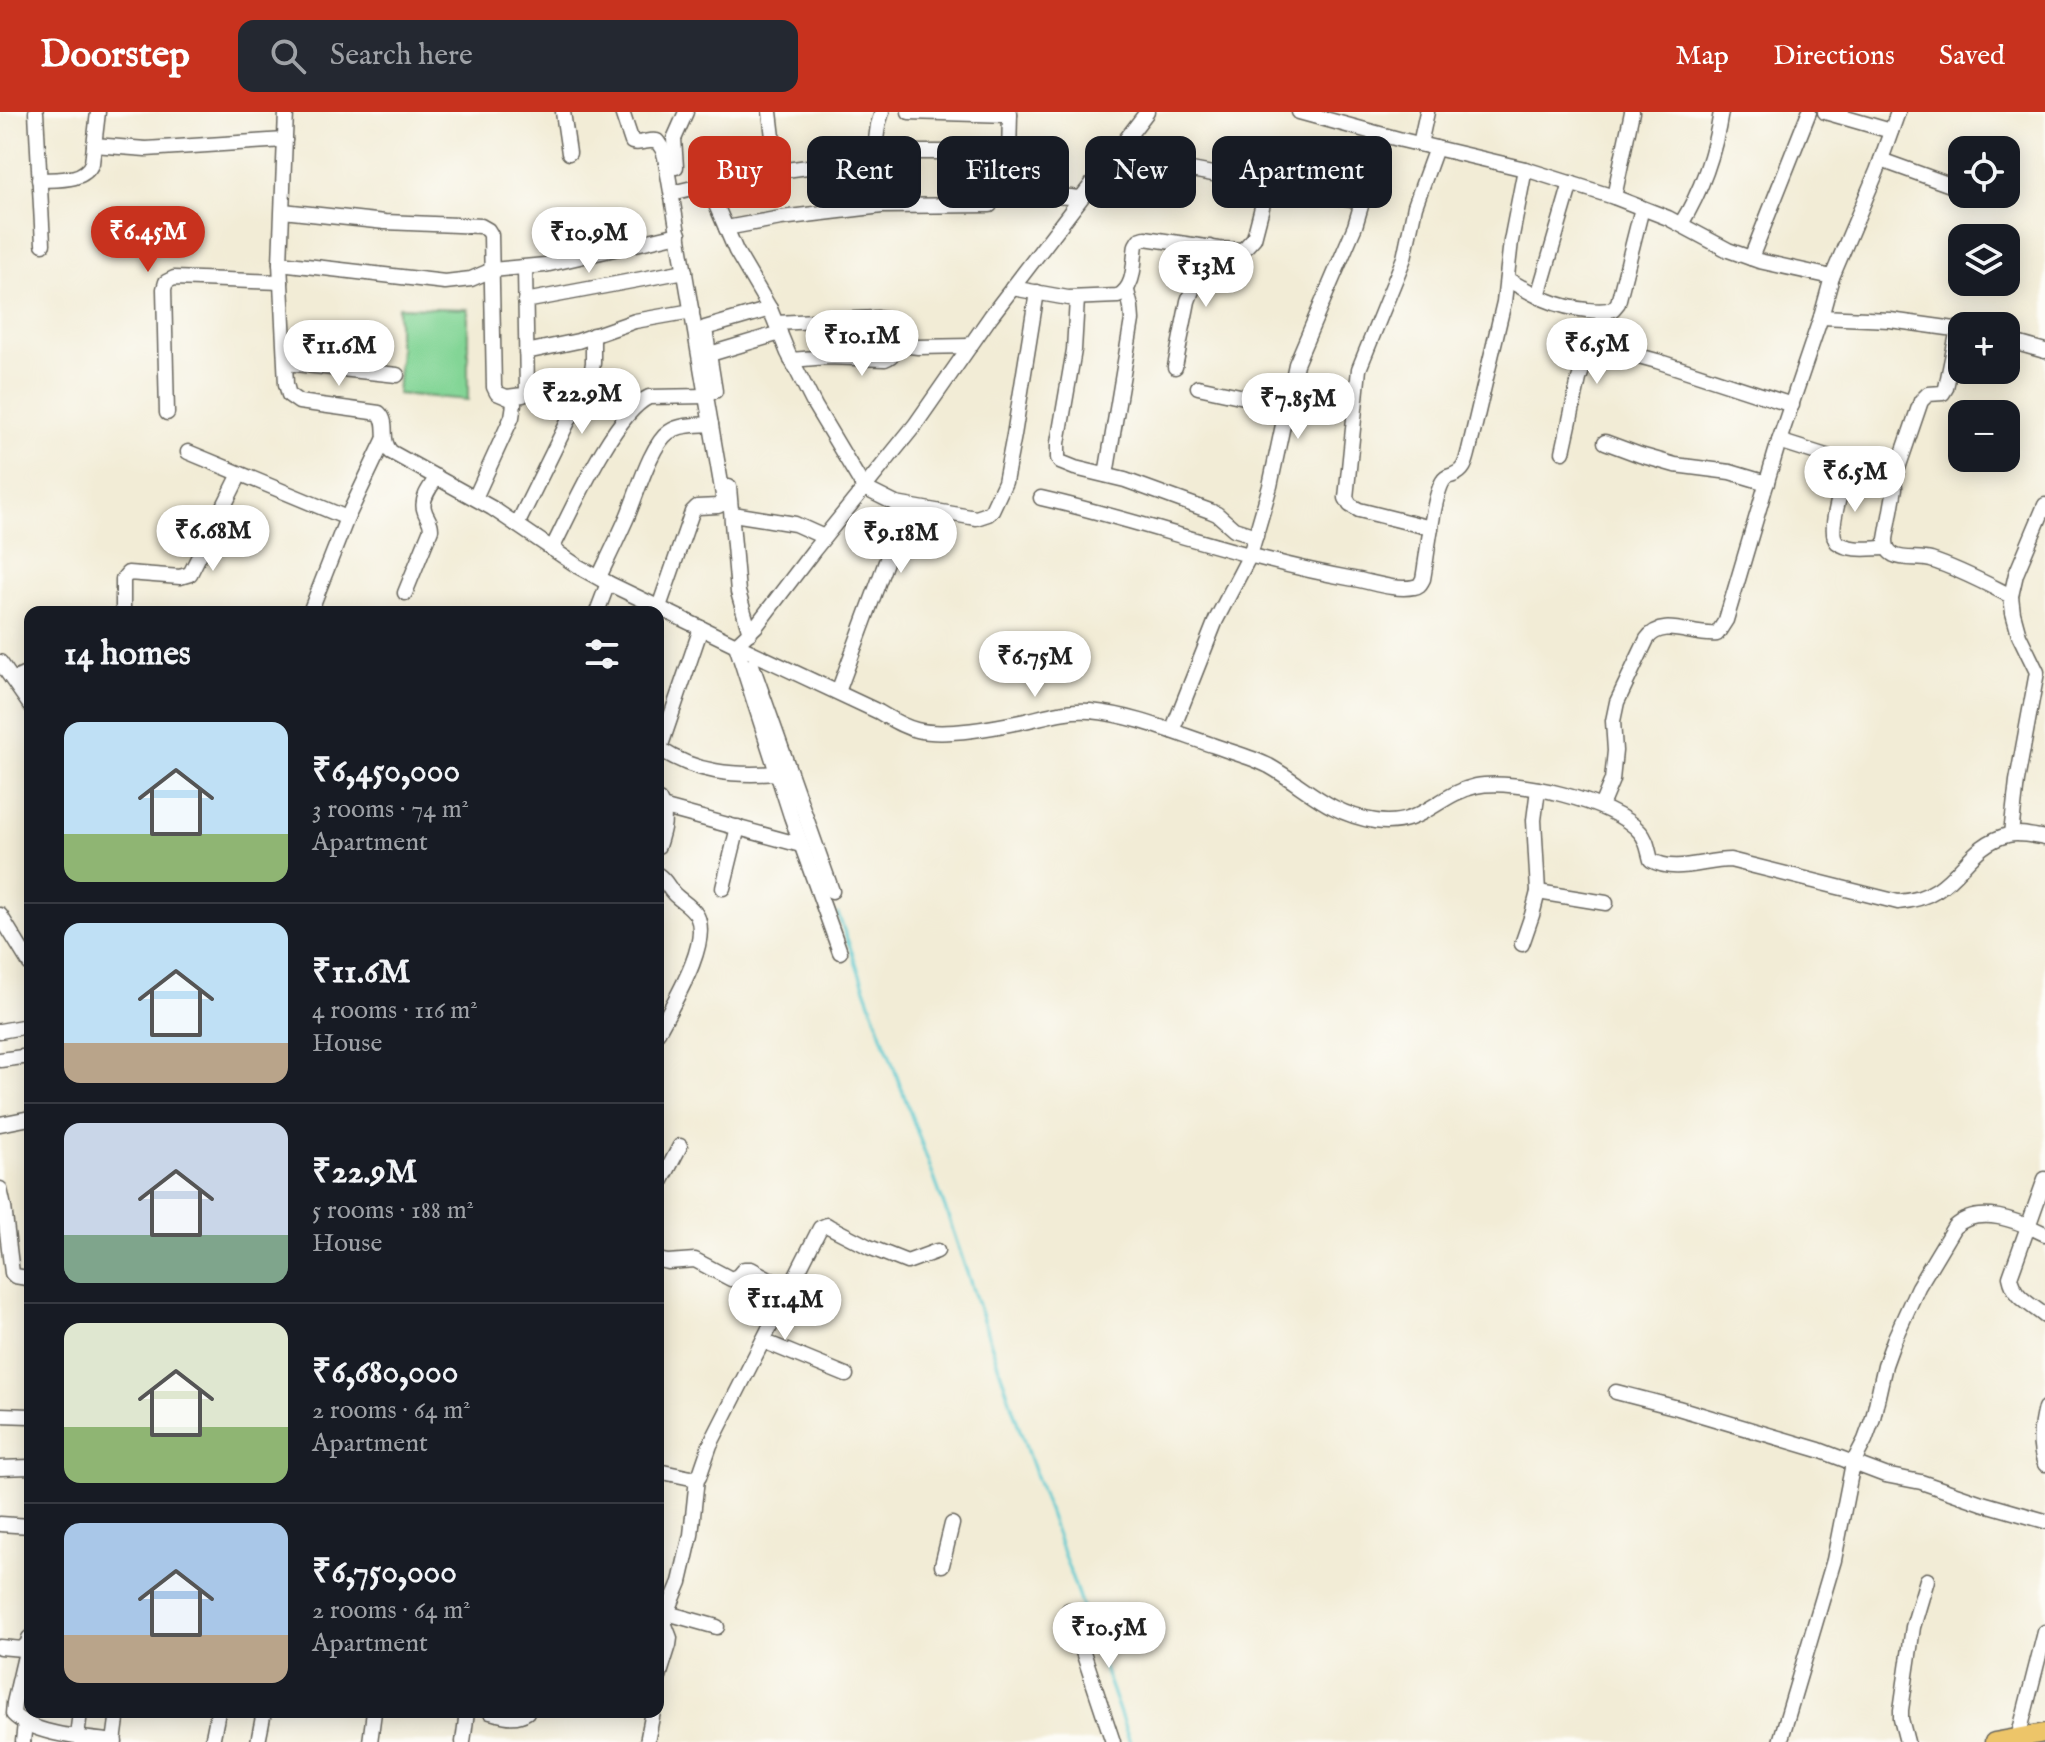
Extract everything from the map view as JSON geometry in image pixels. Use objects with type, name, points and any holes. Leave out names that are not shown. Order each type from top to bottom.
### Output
[{"type":"main road","points":[[1994,1742],[2045,1733]]},
{"type":"street","points":[[36,112],[43,244]]},
{"type":"street","points":[[39,180],[75,177],[89,170],[98,112]]},
{"type":"street","points":[[286,112],[280,263],[289,395],[299,402],[379,413],[385,422],[386,447],[391,452],[475,498],[579,567],[657,606]]},
{"type":"street","points":[[563,112],[569,153]]},
{"type":"street","points":[[622,112],[632,142],[657,141],[663,150],[724,500],[718,506],[697,507],[692,512],[659,606]]},
{"type":"street","points":[[686,112],[673,143],[710,354],[733,514],[738,592],[750,633]]},
{"type":"street","points":[[770,112],[773,136]]},
{"type":"street","points":[[877,136],[882,112]]},
{"type":"street","points":[[909,112],[1010,114],[1009,136]]},
{"type":"street","points":[[1128,136],[1147,112]]},
{"type":"street","points":[[1299,112],[1571,183],[1681,224],[1751,258],[1832,277]]},
{"type":"street","points":[[1420,144],[1427,112]]},
{"type":"street","points":[[1614,197],[1632,112]]},
{"type":"street","points":[[1681,224],[1708,167],[1721,112]]},
{"type":"street","points":[[1751,258],[1809,112]]},
{"type":"street","points":[[1825,112],[1891,131]]},
{"type":"street","points":[[1601,806],[1612,780],[1613,721],[1617,702],[1652,632],[1665,627],[1717,634],[1726,620],[1832,277],[1898,112]]},
{"type":"street","points":[[94,145],[146,149],[285,140]]},
{"type":"street","points":[[1431,528],[1359,510],[1350,505],[1346,498],[1359,369],[1404,258],[1415,206],[1436,148]]},
{"type":"street","points":[[1881,160],[1948,184]]},
{"type":"street","points":[[1041,498],[1333,575],[1386,585],[1419,585],[1423,579],[1442,482],[1457,474],[1465,464],[1504,302],[1511,241],[1525,169]]},
{"type":"street","points":[[1538,296],[1571,183]]},
{"type":"street","points":[[680,191],[688,189]]},
{"type":"street","points":[[840,952],[776,773],[742,648],[750,633],[824,537],[915,425],[1085,192]]},
{"type":"street","points":[[1069,197],[1080,198]]},
{"type":"street","points":[[726,228],[882,206],[937,205]]},
{"type":"street","points":[[717,208],[815,406],[864,488],[896,504],[976,518],[992,510],[1005,482],[1037,292]]},
{"type":"street","points":[[1106,475],[1132,320],[1127,291],[1136,245],[1139,240],[1156,239],[1243,250],[1254,238],[1262,208]]},
{"type":"street","points":[[1172,731],[1216,620],[1250,555],[1270,486],[1301,349],[1360,208]]},
{"type":"street","points":[[1507,279],[1560,306],[1613,309],[1618,303],[1642,208]]},
{"type":"street","points":[[283,211],[385,222],[481,226],[488,230],[491,235],[494,387],[497,393],[511,399],[514,404],[512,417],[475,498]]},
{"type":"street","points":[[280,263],[445,282],[679,234]]},
{"type":"street","points":[[1175,367],[1188,301],[1208,263],[1210,247]]},
{"type":"street","points":[[507,397],[523,395],[527,391],[525,268]]},
{"type":"street","points":[[525,301],[685,271]]},
{"type":"street","points":[[167,413],[166,282],[174,278],[281,282]]},
{"type":"street","points":[[1012,288],[1077,299],[1110,298],[1127,291]]},
{"type":"street","points":[[1077,299],[1074,350],[1060,424],[1060,462],[1125,480],[1210,511],[1234,529],[1256,536]]},
{"type":"street","points":[[526,352],[556,347],[635,321],[692,311]]},
{"type":"street","points":[[1563,452],[1579,379],[1591,343],[1607,311]]},
{"type":"street","points":[[1821,317],[1890,320],[1948,328]]},
{"type":"street","points":[[705,328],[864,318],[889,320],[899,330],[894,353],[885,359],[827,357],[791,360]]},
{"type":"street","points":[[710,354],[775,322]]},
{"type":"street","points":[[517,525],[591,375],[593,335]]},
{"type":"street","points":[[899,341],[909,347],[970,346]]},
{"type":"street","points":[[1591,343],[1646,357],[1792,405]]},
{"type":"street","points":[[2020,344],[2045,351]]},
{"type":"street","points":[[286,363],[397,375]]},
{"type":"street","points":[[1886,548],[1894,480],[1921,401],[1928,394],[1943,393],[1948,380]]},
{"type":"street","points":[[1198,387],[1286,406]]},
{"type":"street","points":[[552,549],[604,449],[631,409],[649,397],[707,396]]},
{"type":"street","points":[[598,606],[604,580],[629,513],[650,460],[664,436],[681,427],[711,424]]},
{"type":"street","points":[[312,606],[347,518],[384,440]]},
{"type":"street","points":[[1779,441],[1894,480]]},
{"type":"street","points":[[1605,442],[1657,461],[1721,470],[1767,483]]},
{"type":"street","points":[[188,452],[347,518]]},
{"type":"street","points":[[1849,463],[1833,524],[1833,536],[1838,542],[1848,547],[1886,548],[1897,556],[1928,559],[2011,596]]},
{"type":"street","points":[[123,606],[123,579],[128,573],[180,577],[190,574],[240,474]]},
{"type":"street","points":[[405,593],[431,529],[423,506],[437,477]]},
{"type":"street","points":[[838,692],[897,532],[900,520],[896,504]]},
{"type":"street","points":[[2011,834],[2017,781],[2037,672],[2019,635],[2011,596],[2016,574],[2045,505]]},
{"type":"street","points":[[733,514],[795,524],[824,537]]},
{"type":"street","points":[[664,610],[917,730],[934,732],[985,728],[1081,711],[1118,716],[1150,723],[1267,765],[1338,811],[1374,820],[1406,821],[1473,787],[1506,784],[1538,789],[1601,806],[1642,833],[1651,860],[1669,867],[1730,860],[1898,902],[1914,901],[1941,888],[1982,847],[1997,838],[2011,834],[2045,838]]},
{"type":"street","points":[[664,737],[701,628]]},
{"type":"street","points":[[742,648],[832,891]]},
{"type":"street","points":[[0,662],[24,696]]},
{"type":"street","points":[[13,680],[24,675]]},
{"type":"street","points":[[664,754],[692,766],[728,774],[776,773]]},
{"type":"street","points":[[1522,944],[1538,892],[1534,820],[1538,789]]},
{"type":"street","points":[[664,805],[801,845]]},
{"type":"street","points":[[723,888],[738,827]]},
{"type":"street","points":[[664,880],[671,891],[694,911],[701,931],[691,966],[664,1020]]},
{"type":"street","points":[[1538,892],[1606,903]]},
{"type":"street","points":[[0,915],[24,954]]},
{"type":"street","points":[[0,1031],[24,1027]]},
{"type":"street","points":[[0,1060],[24,1057]]},
{"type":"street","points":[[0,1124],[24,1119]]},
{"type":"street","points":[[664,1177],[680,1146]]},
{"type":"street","points":[[2045,1179],[2010,1277],[2024,1301],[2045,1316]]},
{"type":"street","points":[[0,1189],[12,1273],[7,1277]]},
{"type":"street","points":[[1780,1742],[1828,1584],[1853,1463],[1873,1418],[1885,1365],[1904,1315],[1928,1268],[1954,1227],[1961,1220],[1976,1215],[2028,1225],[2045,1234]]},
{"type":"street","points":[[664,1628],[680,1582],[691,1535],[697,1478],[710,1445],[818,1232],[823,1226],[830,1227],[907,1262],[937,1251]]},
{"type":"street","points":[[664,1261],[695,1260],[731,1279],[744,1269],[751,1269],[790,1290]]},
{"type":"street","points":[[763,1341],[846,1375]]},
{"type":"street","points":[[1616,1392],[1819,1450],[1885,1475],[1921,1482],[2045,1521]]},
{"type":"street","points":[[2045,1408],[2039,1439],[2045,1464]]},
{"type":"street","points":[[0,1415],[24,1416]]},
{"type":"street","points":[[0,1468],[24,1467]]},
{"type":"street","points":[[664,1472],[697,1478]]},
{"type":"street","points":[[0,1524],[24,1526]]},
{"type":"street","points":[[942,1565],[952,1524]]},
{"type":"street","points":[[1907,1742],[1901,1719],[1902,1701],[1913,1627],[1927,1580]]},
{"type":"street","points":[[1069,1610],[1113,1742]]},
{"type":"street","points":[[667,1613],[717,1627]]},
{"type":"street","points":[[664,1631],[670,1638],[664,1661]]},
{"type":"street","points":[[2018,1738],[2045,1632]]},
{"type":"street","points":[[0,1647],[22,1649],[24,1646]]},
{"type":"street","points":[[24,1660],[12,1709],[13,1714],[25,1723],[42,1731],[114,1742],[117,1718]]},
{"type":"street","points":[[77,1736],[79,1718]]},
{"type":"street","points":[[212,1742],[217,1718]]},
{"type":"street","points":[[258,1742],[263,1718]]},
{"type":"street","points":[[370,1742],[373,1718]]},
{"type":"street","points":[[463,1742],[466,1718]]},
{"type":"street","points":[[647,1742],[652,1718]]},
{"type":"street","points":[[23,1742],[25,1723]]},
{"type":"green space","points":[[398,307],[468,309],[468,400],[397,394],[400,348]]},
{"type":"waterway","points":[[838,914],[949,1219],[1130,1742]]}]
